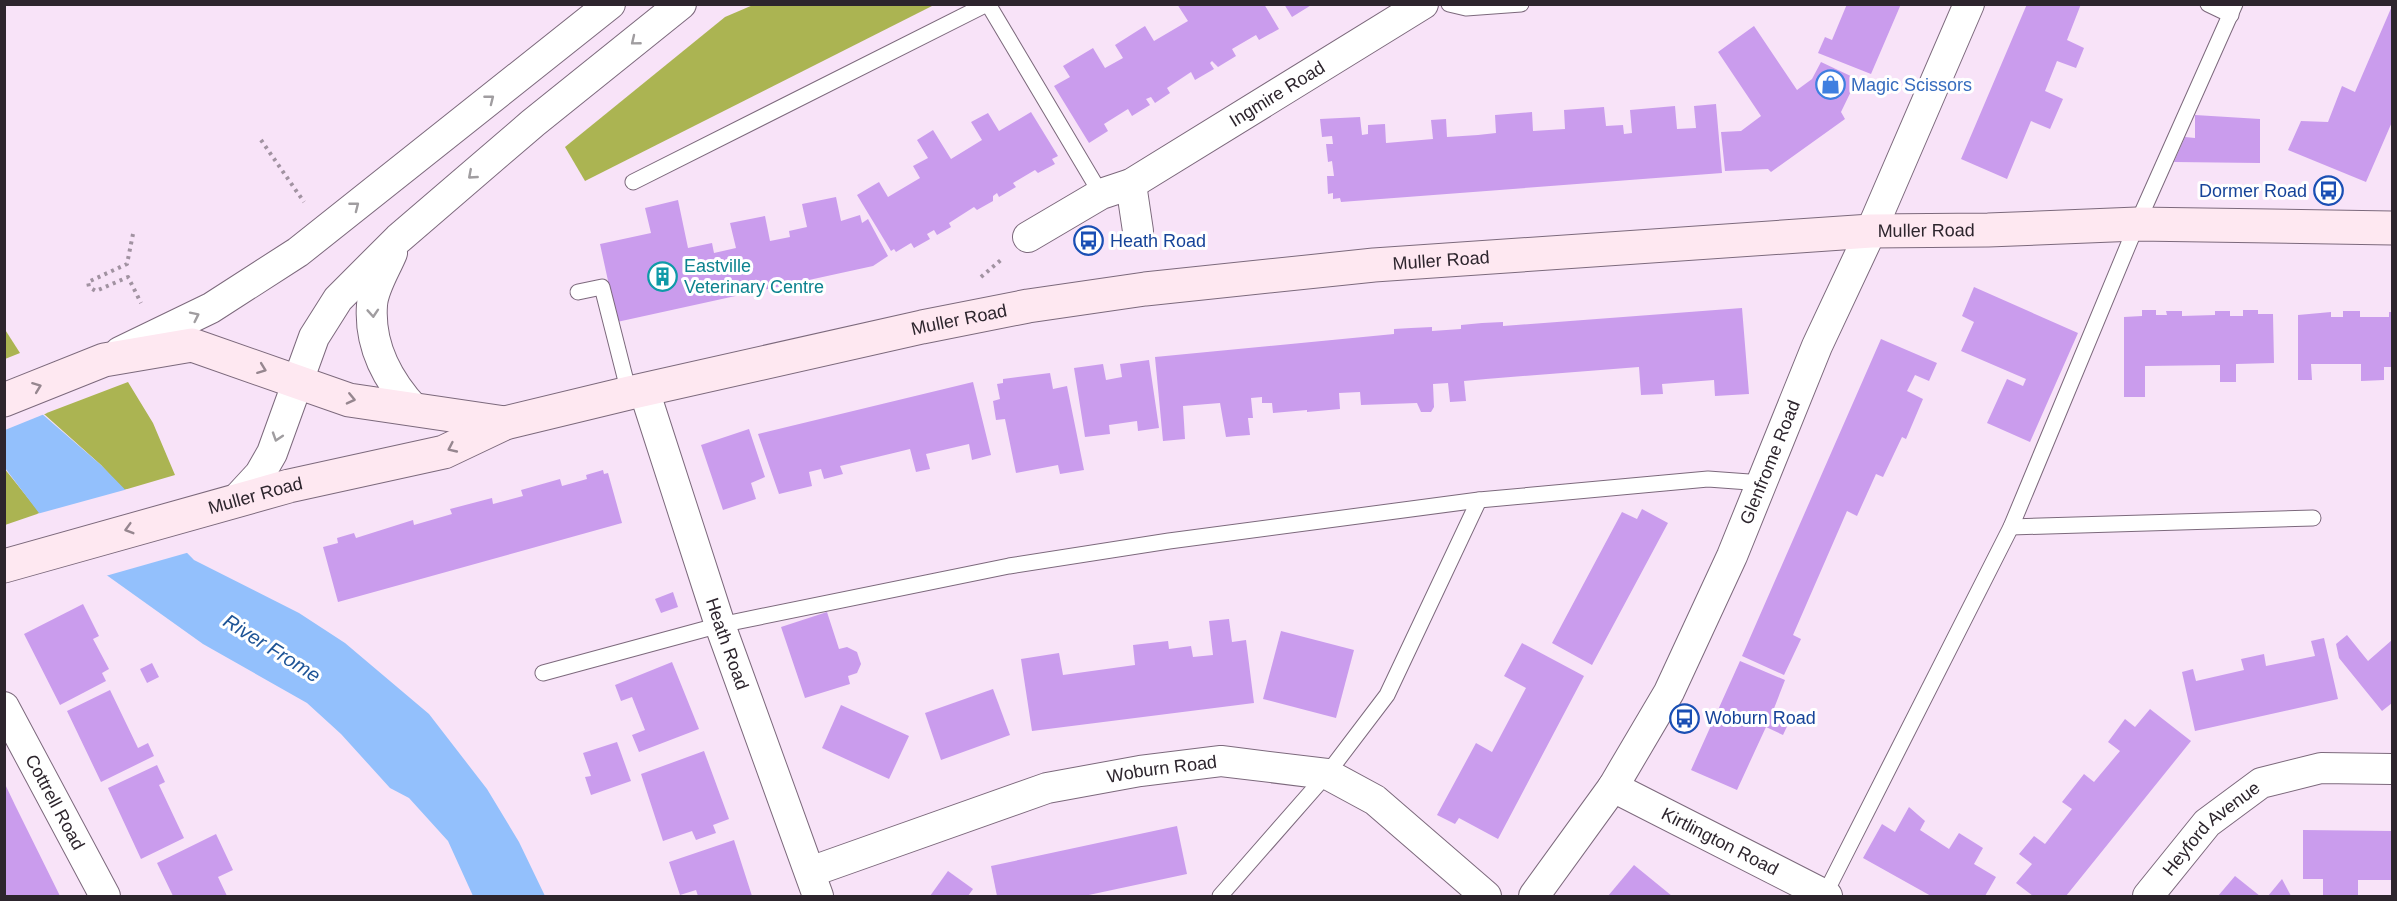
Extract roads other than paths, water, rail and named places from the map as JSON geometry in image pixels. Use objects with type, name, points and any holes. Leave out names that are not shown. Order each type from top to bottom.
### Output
[{"type":"main road","name":"Muller Road","points":[[4,566],[185,513],[337,474],[444,452],[505,423],[934,324],[1028,306],[1145,289],[1374,265],[1871,231],[1988,230],[2137,224],[2392,228]]},
{"type":"main road","name":"Muller Road","points":[[4,400],[104,360],[192,345],[349,400],[505,423]]},
{"type":"street","points":[[104,360],[211,308],[298,252],[610,4]]},
{"type":"street","points":[[236,500],[260,474],[272,453],[296,381],[314,337],[333,306],[398,239],[533,123],[681,4]]},
{"type":"street","name":"Ingmire Road","points":[[1028,237],[1101,194],[1131,184],[1423,4]]},
{"type":"street","name":"Glenfrome Road","points":[[1534,897],[1613,788],[1669,692],[1763,483],[1817,346],[1871,231],[1969,4]]},
{"type":"street","points":[[1131,184],[1138,231]]},
{"type":"street","points":[[398,239],[372,304],[375,346],[399,394],[415,410]]},
{"type":"street","name":"Heath Road","points":[[637,391],[814,884]]},
{"type":"street","name":"Cottrell Road","points":[[4,707],[105,897]]},
{"type":"street","name":"Woburn Road","points":[[814,884],[1047,788],[1140,771],[1221,761],[1327,774],[1375,800],[1486,897]]},
{"type":"street","name":"Heyford Avenue","points":[[2148,897],[2207,823],[2261,783],[2321,768],[2392,769]]},
{"type":"street","name":"Kirtlington Road","points":[[1613,788],[1825,896]]},
{"type":"lane","points":[[633,182],[987,4],[1101,194]]},
{"type":"lane","points":[[1449,4],[1466,8],[1521,4]]},
{"type":"lane","points":[[1825,896],[2011,527],[2137,224],[2233,10],[2208,4]]},
{"type":"lane","points":[[578,292],[602,287],[637,391]]},
{"type":"lane","points":[[543,673],[720,625],[1009,566],[1169,540],[1479,500],[1708,479],[1763,483]]},
{"type":"lane","points":[[1220,897],[1327,774],[1387,695],[1479,500]]},
{"type":"lane","points":[[2011,527],[2313,518]]},
{"type":"water","name":"River Frome","points":[[4,381],[101,465],[194,560],[299,613],[345,643],[429,714],[487,789],[519,842],[545,896],[473,896],[448,841],[409,798],[390,788],[341,734],[307,703],[203,644],[84,559],[48,525],[5,468]]},
{"type":"place","name":"Magic Scissors","points":[[1830,85]]},
{"type":"place","name":"Dormer Road","points":[[2328,191]]},
{"type":"place","name":"Heath Road","points":[[1089,241]]},
{"type":"place","name":"Eastville Veterinary Centre","points":[[663,276]]},
{"type":"place","name":"Woburn Road","points":[[1684,718]]}]
